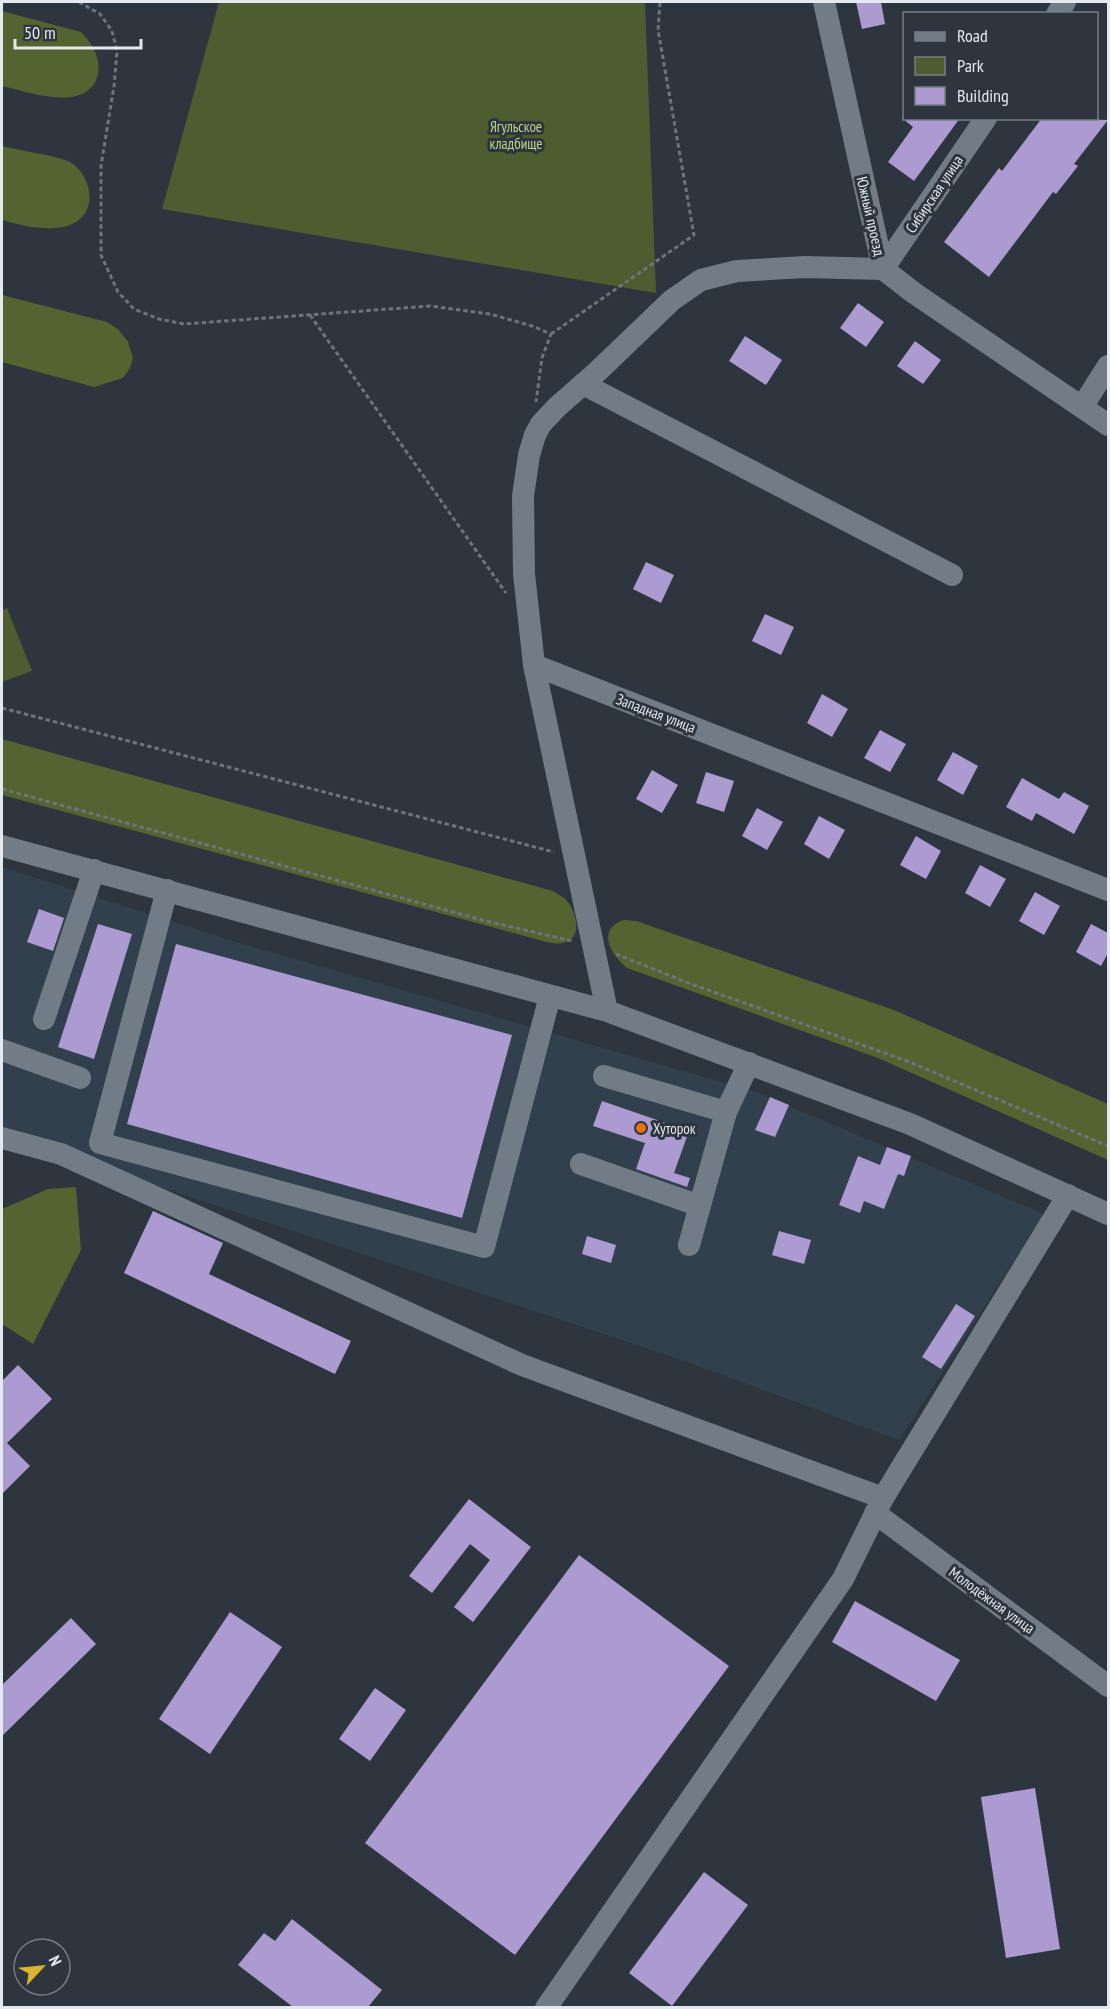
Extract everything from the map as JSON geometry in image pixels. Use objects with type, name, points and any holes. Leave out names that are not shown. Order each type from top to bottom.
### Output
[{"type":"street","name":"Южный проезд","points":[[824,2],[883,269],[914,293],[1108,425]]},
{"type":"street","name":"Сибирская улица","points":[[883,269],[985,120]]},
{"type":"street","points":[[607,1011],[534,665],[524,574],[523,496],[529,454],[535,435],[541,424],[557,407],[672,300],[701,280],[737,271],[794,268],[883,269]]},
{"type":"street","points":[[1082,407],[1108,366]]},
{"type":"street","points":[[583,384],[952,574]]},
{"type":"street","name":"Западная улица","points":[[534,665],[1108,890]]},
{"type":"street","points":[[2,846],[607,1011],[910,1124],[1108,1214]]},
{"type":"street","points":[[44,1018],[94,870]]},
{"type":"street","points":[[167,890],[99,1143],[484,1246],[550,996]]},
{"type":"street","points":[[2,1050],[80,1078]]},
{"type":"street","points":[[689,1245],[726,1112],[749,1063]]},
{"type":"street","points":[[604,1076],[726,1112]]},
{"type":"street","name":"Молодёжная улица","points":[[2,1138],[61,1154],[522,1365],[879,1506],[1108,1686]]},
{"type":"street","points":[[581,1164],[700,1206]]},
{"type":"street","points":[[546,2007],[843,1580],[879,1506],[1068,1196]]},
{"type":"path","points":[[79,2],[100,14],[112,31],[117,51],[114,86],[101,166],[101,255],[118,292],[134,309],[159,319],[184,324],[430,306],[490,314],[551,334]]},
{"type":"path","points":[[541,424],[535,399],[542,358],[551,334],[694,235],[658,30],[660,2]]},
{"type":"path","points":[[310,315],[509,597]]},
{"type":"path","points":[[2,708],[575,857]]},
{"type":"path","points":[[2,789],[486,921],[593,945],[691,984],[907,1061],[1108,1146]]},
{"type":"shaded area","points":[[2,867],[236,942],[756,1092],[1044,1214],[899,1440],[682,1360],[61,1154],[2,1138]]},
{"type":"green space","name":"Ягульское кладбище","points":[[219,2],[645,2],[656,293],[162,209]]},
{"type":"green space","points":[[2,11],[81,32],[89,41],[97,57],[98,74],[92,86],[83,94],[56,97],[2,86]]},
{"type":"green space","points":[[2,146],[47,155],[70,162],[78,168],[88,185],[90,195],[89,204],[79,220],[62,227],[45,228],[2,220]]},
{"type":"green space","points":[[2,295],[107,322],[119,330],[128,342],[133,358],[130,368],[123,378],[94,387],[2,362]]},
{"type":"green space","points":[[7,608],[32,671],[2,682],[2,610]]},
{"type":"green space","points":[[2,739],[553,891],[565,899],[571,907],[576,919],[576,930],[571,939],[564,943],[546,942],[2,795]]},
{"type":"green space","points":[[623,920],[636,921],[894,1010],[1108,1104],[1108,1160],[878,1058],[627,968],[612,950],[608,936],[615,924]]},
{"type":"green space","points":[[76,1187],[81,1250],[33,1344],[2,1324],[2,1209],[48,1189]]},
{"type":"building","points":[[856,2],[881,2],[885,24],[862,29]]},
{"type":"building","points":[[904,120],[959,120],[914,181],[888,162],[913,127]]},
{"type":"building","points":[[1040,120],[1108,120],[1074,164],[1078,166],[1056,194],[1053,192],[989,277],[944,242],[999,168],[1002,171]]},
{"type":"building","points":[[858,303],[884,322],[866,347],[840,328]]},
{"type":"building","points":[[745,336],[782,360],[766,385],[729,361]]},
{"type":"building","points":[[915,341],[941,360],[923,384],[897,366]]},
{"type":"building","points":[[646,562],[674,575],[661,603],[633,589]]},
{"type":"building","points":[[765,614],[794,627],[781,655],[752,641]]},
{"type":"building","points":[[822,694],[848,709],[832,737],[807,723]]},
{"type":"building","points":[[880,730],[906,744],[890,772],[864,758]]},
{"type":"building","points":[[953,752],[978,766],[963,795],[937,780]]},
{"type":"building","points":[[652,770],[678,785],[662,813],[636,799]]},
{"type":"building","points":[[706,772],[734,781],[724,812],[696,803]]},
{"type":"building","points":[[1022,778],[1059,799],[1064,792],[1089,806],[1074,834],[1036,813],[1032,821],[1006,807]]},
{"type":"building","points":[[757,808],[783,822],[767,850],[742,836]]},
{"type":"building","points":[[819,816],[845,830],[829,859],[804,844]]},
{"type":"building","points":[[916,836],[941,851],[926,879],[900,865]]},
{"type":"building","points":[[980,865],[1006,879],[990,907],[965,893]]},
{"type":"building","points":[[1035,892],[1060,906],[1044,935],[1019,921]]},
{"type":"building","points":[[39,909],[64,918],[53,951],[27,942]]},
{"type":"building","points":[[98,924],[132,934],[94,1059],[58,1047]]},
{"type":"building","points":[[1091,924],[1108,933],[1108,953],[1101,966],[1076,952]]},
{"type":"building","points":[[176,944],[512,1035],[462,1218],[127,1124]]},
{"type":"building","points":[[770,1097],[789,1105],[775,1137],[755,1130]]},
{"type":"building","name":"Хуторок","points":[[602,1101],[689,1131],[674,1173],[690,1178],[687,1187],[636,1169],[645,1143],[593,1126]]},
{"type":"building","points":[[887,1147],[911,1156],[904,1176],[898,1174],[884,1209],[864,1201],[860,1213],[839,1205],[858,1156],[880,1165]]},
{"type":"building","points":[[153,1211],[223,1243],[209,1274],[351,1341],[335,1374],[124,1273]]},
{"type":"building","points":[[779,1231],[811,1240],[804,1264],[772,1255]]},
{"type":"building","points":[[587,1236],[616,1245],[611,1263],[582,1254]]},
{"type":"building","points":[[956,1304],[975,1316],[941,1369],[922,1357]]},
{"type":"building","points":[[18,1365],[52,1399],[7,1443],[30,1466],[2,1494],[2,1381]]},
{"type":"building","points":[[469,1499],[531,1547],[473,1622],[454,1607],[490,1560],[470,1544],[432,1593],[409,1576]]},
{"type":"building","points":[[579,1555],[729,1666],[515,1955],[365,1843]]},
{"type":"building","points":[[855,1601],[960,1660],[936,1701],[832,1642]]},
{"type":"building","points":[[230,1612],[282,1647],[210,1754],[159,1719]]},
{"type":"building","points":[[71,1618],[96,1644],[2,1736],[2,1685]]},
{"type":"building","points":[[375,1688],[406,1710],[370,1761],[339,1739]]},
{"type":"building","points":[[1035,1788],[1060,1949],[1006,1958],[981,1797]]},
{"type":"building","points":[[704,1872],[748,1905],[672,2006],[629,1973]]},
{"type":"building","points":[[292,1919],[382,1990],[368,2007],[293,2007],[238,1965],[264,1933],[275,1941]]},
{"type":"place","name":"Хуторок","points":[[641,1128]]}]
